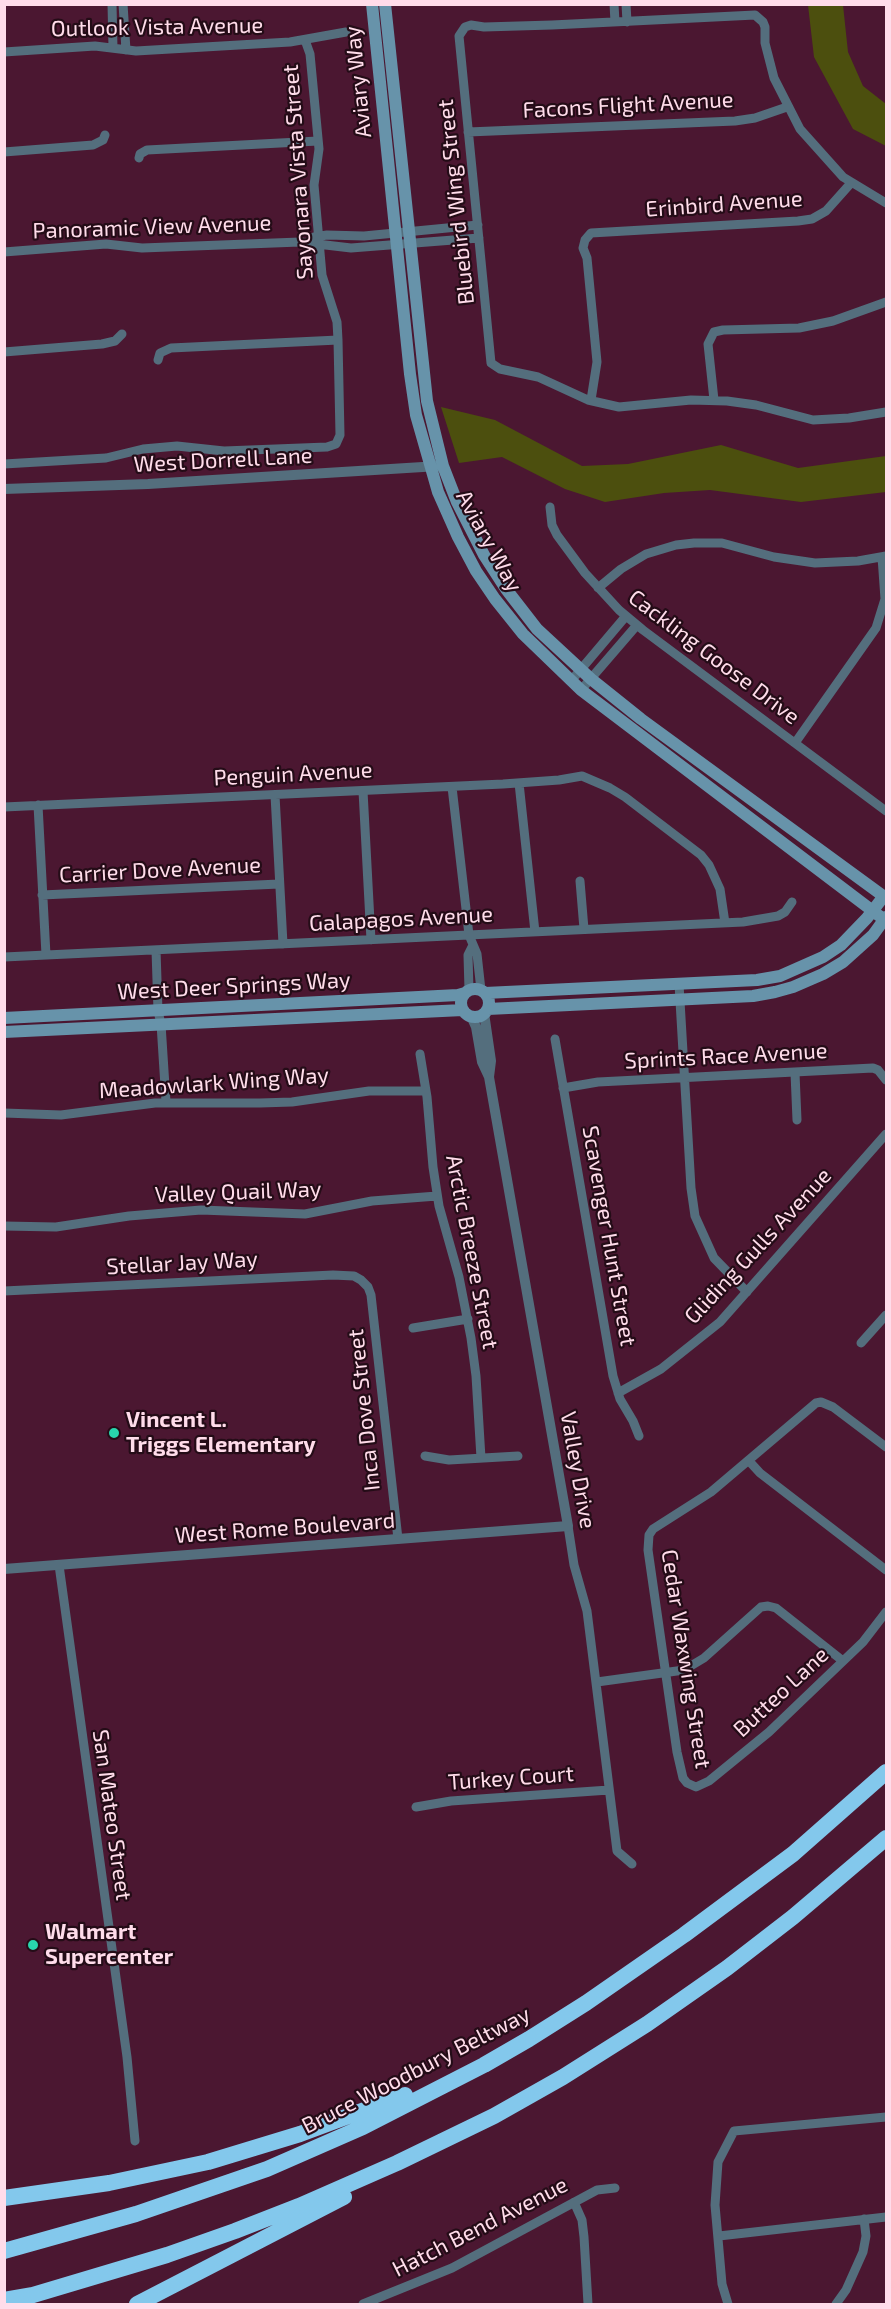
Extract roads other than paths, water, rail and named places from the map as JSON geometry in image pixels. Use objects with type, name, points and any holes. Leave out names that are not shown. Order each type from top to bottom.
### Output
[{"type":"highway","name":"Bruce Woodbury Beltway","points":[[4,2251],[136,2214],[267,2169],[373,2122],[530,2039],[684,1935],[793,1854],[886,1772]]},
{"type":"highway","points":[[4,2300],[33,2295],[167,2255],[235,2231],[331,2192],[494,2116],[563,2077],[647,2024],[727,1968],[784,1924],[886,1838]]},
{"type":"highway","points":[[4,2198],[52,2193],[139,2178],[242,2153],[372,2108],[530,2039]]},
{"type":"highway","points":[[137,2304],[292,2224],[452,2136]]},
{"type":"main road","name":"Aviary Way","points":[[372,4],[412,395],[429,467],[454,529],[486,586],[529,641],[581,690],[886,919]]},
{"type":"main road","name":"Aviary Way","points":[[385,4],[425,385],[430,416],[443,466],[468,526],[499,579],[537,629],[580,670],[647,723],[886,896]]},
{"type":"main road","name":"West Deer Springs Way","points":[[4,1032],[475,992],[757,980],[780,976],[801,968],[841,945],[886,896]]},
{"type":"main road","points":[[467,1013],[461,1002],[475,992],[489,1000],[486,1011],[753,996],[793,987],[823,974],[843,962],[873,935],[886,919]]},
{"type":"main road","name":"West Deer Springs Way","points":[[4,1018],[159,1018],[486,1011]]},
{"type":"street","points":[[112,4],[113,48]]},
{"type":"street","points":[[123,4],[126,50]]},
{"type":"street","points":[[614,4],[615,22],[751,15],[760,18],[766,31],[765,43],[774,78],[787,107],[807,138],[851,183],[886,203]]},
{"type":"street","points":[[626,4],[627,22]]},
{"type":"street","name":"Bluebird Wing Street","points":[[591,400],[538,377],[495,367],[490,359],[490,336],[458,42],[461,32],[467,25],[484,27],[615,22]]},
{"type":"street","name":"Outlook Vista Avenue","points":[[4,52],[84,46],[126,50],[291,42],[346,32]]},
{"type":"street","name":"Sayonara Vista Street","points":[[4,464],[106,458],[142,449],[177,446],[224,451],[327,447],[336,444],[340,435],[337,322],[322,275],[315,185],[318,141],[310,54],[305,40]]},
{"type":"street","name":"Facons Flight Avenue","points":[[468,132],[735,121],[755,118],[787,107]]},
{"type":"street","points":[[4,152],[93,145],[103,140],[105,135]]},
{"type":"street","points":[[139,158],[140,154],[147,150],[318,141]]},
{"type":"street","name":"Erinbird Avenue","points":[[591,400],[597,362],[587,258],[583,248],[588,236],[594,231],[777,224],[812,219],[826,211],[851,183]]},
{"type":"street","points":[[410,238],[478,225]]},
{"type":"street","name":"Panoramic View Avenue","points":[[4,252],[106,244],[142,248],[300,242],[364,236],[396,240],[410,238]]},
{"type":"street","points":[[410,238],[479,238]]},
{"type":"street","points":[[714,400],[708,344],[714,332],[799,328],[833,321],[886,302]]},
{"type":"street","points":[[4,352],[102,344],[115,341],[122,334]]},
{"type":"street","points":[[158,360],[160,352],[171,348],[338,340]]},
{"type":"street","points":[[591,400],[612,406],[635,407],[678,401],[714,400],[756,405],[813,420],[828,420],[886,411]]},
{"type":"street","name":"West Dorrell Lane","points":[[4,489],[148,484],[443,466]]},
{"type":"street","name":"Cackling Goose Drive","points":[[550,507],[552,525],[557,535],[598,588],[626,616],[886,808]]},
{"type":"street","points":[[598,588],[621,569],[646,554],[676,545],[722,543],[774,557],[815,562],[858,561],[884,556],[885,599],[876,628],[795,742]]},
{"type":"street","points":[[571,681],[626,616]]},
{"type":"street","points":[[581,690],[637,625]]},
{"type":"street","name":"Penguin Avenue","points":[[4,807],[452,787],[559,780],[582,776],[625,797],[701,855],[720,889],[725,923]]},
{"type":"street","points":[[519,783],[535,932]]},
{"type":"street","points":[[452,787],[470,935],[477,954],[475,992]]},
{"type":"street","points":[[363,791],[371,940]]},
{"type":"street","points":[[274,795],[283,944]]},
{"type":"street","points":[[38,805],[46,955]]},
{"type":"street","points":[[580,881],[584,929]]},
{"type":"street","name":"Carrier Dove Avenue","points":[[42,896],[279,884]]},
{"type":"street","name":"Galapagos Avenue","points":[[4,957],[725,923],[778,916],[792,902]]},
{"type":"street","points":[[156,950],[166,1102]]},
{"type":"street","points":[[679,984],[691,1188],[695,1216],[714,1258],[747,1292]]},
{"type":"street","name":"Valley Drive","points":[[486,1011],[491,1061],[489,1077]]},
{"type":"street","name":"Valley Drive","points":[[467,1013],[476,1027],[482,1062],[489,1077],[574,1565],[587,1611],[617,1851],[632,1864]]},
{"type":"street","name":"Scavenger Hunt Street","points":[[555,1039],[613,1376],[618,1393],[639,1436]]},
{"type":"street","name":"Arctic Breeze Street","points":[[420,1054],[437,1196],[468,1320],[476,1376],[481,1458]]},
{"type":"street","name":"Sprints Race Avenue","points":[[563,1088],[597,1082],[873,1068],[878,1070],[886,1080]]},
{"type":"street","points":[[795,1073],[796,1120]]},
{"type":"street","name":"Meadowlark Wing Way","points":[[4,1113],[61,1115],[166,1102],[267,1103],[369,1091],[426,1091]]},
{"type":"street","name":"Gliding Gulls Avenue","points":[[618,1393],[661,1369],[720,1322],[886,1134]]},
{"type":"street","name":"Valley Quail Way","points":[[4,1226],[63,1227],[129,1216],[201,1210],[305,1214],[372,1201],[437,1196]]},
{"type":"street","name":"Stellar Jay Way","points":[[4,1291],[333,1275],[354,1276],[361,1280]]},
{"type":"street","name":"Inca Dove Street","points":[[361,1280],[368,1287],[371,1295],[399,1539]]},
{"type":"street","points":[[861,1343],[883,1327],[886,1315]]},
{"type":"street","points":[[413,1328],[468,1320]]},
{"type":"street","points":[[886,1448],[833,1407],[821,1402],[812,1405],[789,1428],[749,1461],[760,1473],[886,1570]]},
{"type":"street","points":[[425,1456],[449,1460],[518,1456]]},
{"type":"street","name":"Cedar Waxwing Street","points":[[693,1786],[687,1783],[680,1768],[648,1550],[650,1535],[653,1529],[711,1492],[749,1461]]},
{"type":"street","name":"West Rome Boulevard","points":[[4,1569],[568,1526]]},
{"type":"street","name":"San Mateo Street","points":[[58,1565],[127,2057],[135,2141]]},
{"type":"street","points":[[597,1682],[684,1670],[698,1662],[760,1607],[768,1606],[776,1608],[843,1661]]},
{"type":"street","name":"Butteo Lane","points":[[693,1786],[696,1787],[710,1781],[746,1752],[843,1661],[873,1630],[886,1612]]},
{"type":"street","name":"Turkey Court","points":[[416,1808],[451,1801],[609,1790]]},
{"type":"street","points":[[728,2304],[722,2284],[716,2205],[718,2162],[734,2131],[886,2117]]},
{"type":"street","name":"Hatch Bend Avenue","points":[[363,2304],[452,2268],[597,2190],[615,2188]]},
{"type":"street","points":[[574,2202],[582,2220],[588,2304]]},
{"type":"street","points":[[719,2236],[886,2217]]},
{"type":"street","points":[[837,2304],[846,2290],[862,2252],[866,2236],[864,2219]]},
{"type":"place","name":"Vincent L. Triggs Elementary","points":[[114,1433]]},
{"type":"place","name":"Walmart Supercenter","points":[[33,1945]]}]
